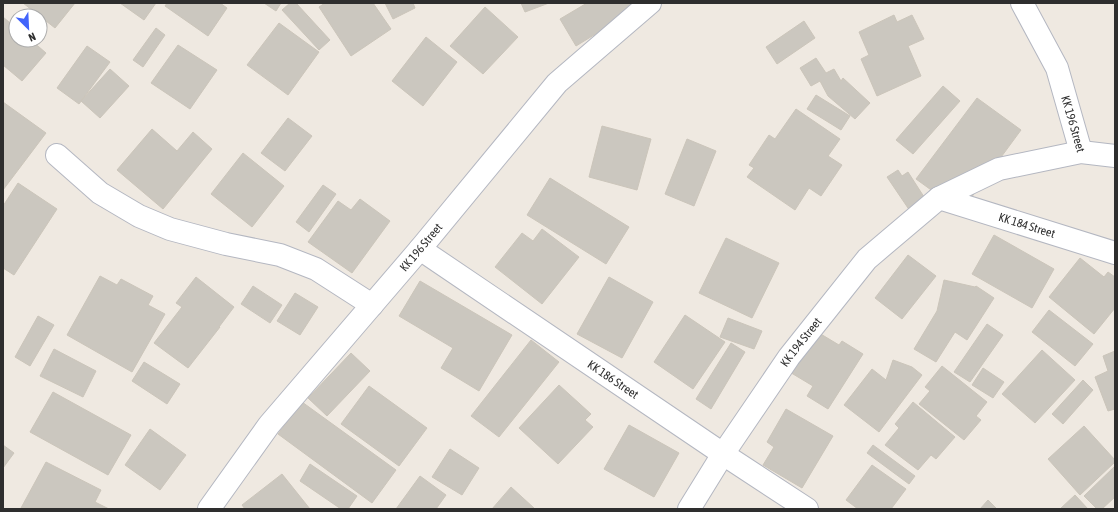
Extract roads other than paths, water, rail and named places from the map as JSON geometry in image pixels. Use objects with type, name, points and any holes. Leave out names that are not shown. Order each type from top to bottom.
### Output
[{"type":"street","name":"KK 196 Street","points":[[209,509],[269,425],[420,249],[557,83],[650,3]]},
{"type":"street","name":"KK 196 Street","points":[[939,198],[999,169],[1081,152],[1057,68],[1022,3]]},
{"type":"street","points":[[1081,152],[1115,156]]},
{"type":"street","points":[[57,155],[100,193],[140,216],[170,229],[226,244],[280,255],[316,269],[372,305]]},
{"type":"street","name":"KK 184 Street","points":[[939,198],[1115,252]]},
{"type":"street","name":"KK 194 Street","points":[[690,509],[723,454],[789,357],[867,259],[939,198]]},
{"type":"street","name":"KK 186 Street","points":[[420,249],[807,509]]}]
